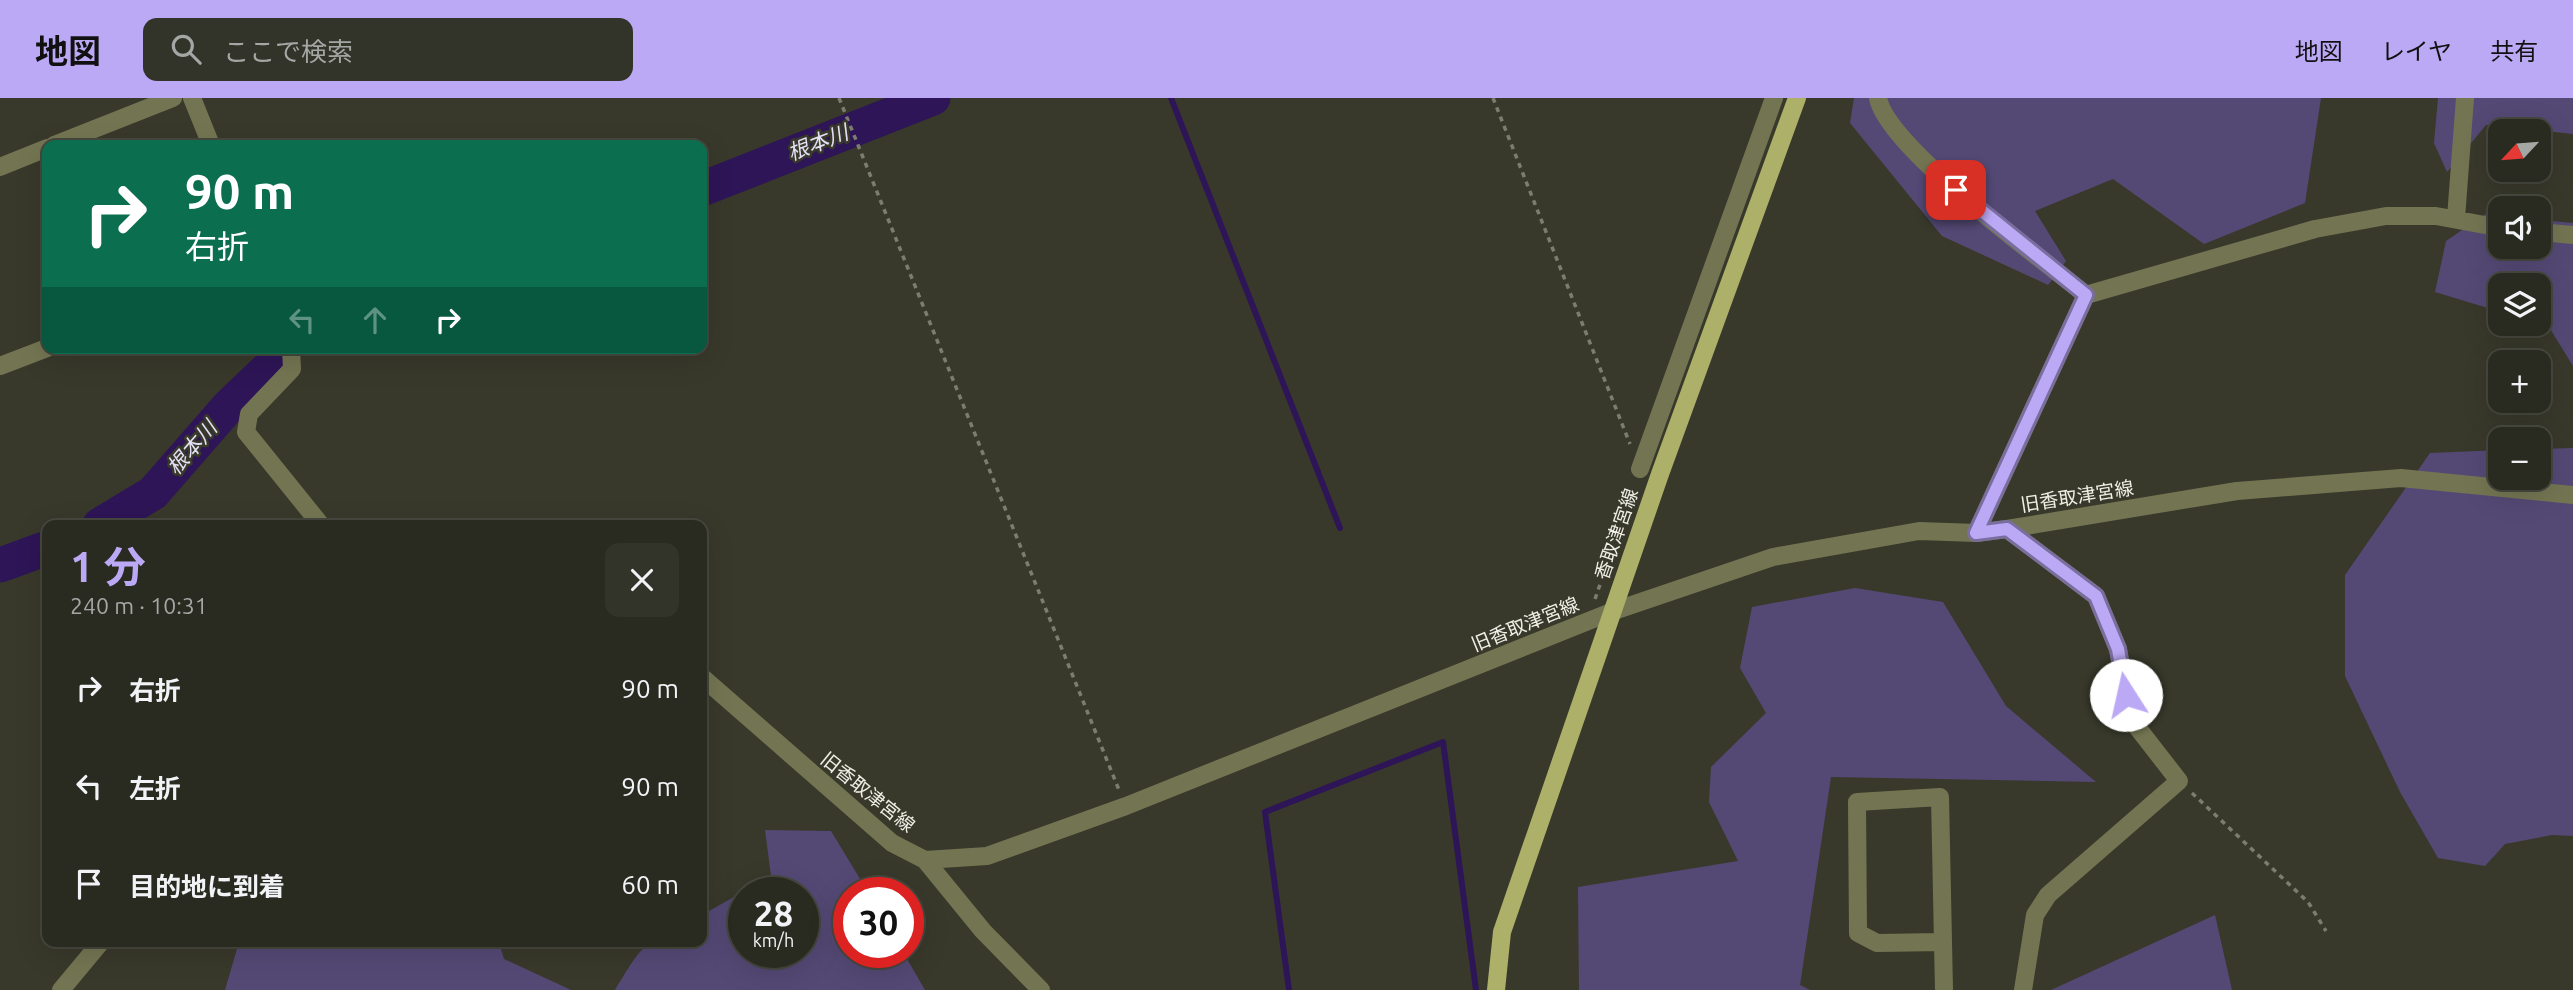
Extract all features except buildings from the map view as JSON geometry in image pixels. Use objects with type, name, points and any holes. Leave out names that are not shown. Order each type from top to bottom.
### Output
[{"type":"main road","name":"香取津宮線","points":[[1496,990],[1502,932],[1611,612],[1797,98]]},
{"type":"street","points":[[67,140],[173,98]]},
{"type":"street","points":[[192,98],[209,140]]},
{"type":"street","points":[[1640,470],[1774,98]]},
{"type":"street","points":[[1878,98],[1891,124],[1935,173],[2086,295]]},
{"type":"street","points":[[2456,218],[2465,98]]},
{"type":"street","points":[[0,167],[42,150]]},
{"type":"street","points":[[1976,533],[2086,295],[2315,229],[2386,216],[2456,218],[2488,225]]},
{"type":"street","points":[[2551,233],[2573,235]]},
{"type":"street","points":[[0,366],[42,350]]},
{"type":"street","points":[[291,354],[292,369],[249,414],[246,432],[317,520]]},
{"type":"street","name":"旧香取津宮線","points":[[707,681],[892,844],[925,860],[987,856],[1126,806],[1611,612],[1773,557],[1919,531],[1976,533],[2237,491],[2401,478],[2573,495]]},
{"type":"street","points":[[2007,529],[2096,596],[2118,649],[2130,718],[2179,781],[2048,895],[2035,915],[2023,990]]},
{"type":"street","points":[[1942,942],[1877,943],[1858,933],[1857,802],[1940,797],[1944,990]]},
{"type":"street","points":[[925,860],[983,931],[1041,990]]},
{"type":"street","points":[[61,990],[98,947]]},
{"type":"path","points":[[839,98],[1126,806]]},
{"type":"path","points":[[1493,98],[1640,470]]},
{"type":"path","points":[[1588,621],[1614,545]]},
{"type":"path","points":[[2179,781],[2308,902],[2326,931]]},
{"type":"shaded area","points":[[1854,98],[2321,98],[2305,203],[2204,244],[2113,179],[2035,211],[2066,261],[2048,285],[1942,236],[1850,123]]},
{"type":"shaded area","points":[[2438,98],[2573,98],[2573,134],[2552,132],[2552,119],[2488,119],[2488,125],[2447,172],[2434,143]]},
{"type":"shaded area","points":[[2488,213],[2488,259],[2551,259],[2551,221],[2573,223],[2573,366],[2551,330],[2551,273],[2488,273],[2488,308],[2435,292],[2446,241]]},
{"type":"shaded area","points":[[2573,448],[2573,836],[2552,835],[2505,844],[2485,866],[2438,858],[2400,792],[2345,676],[2345,575],[2430,453],[2488,451],[2488,490],[2551,490],[2551,449]]},
{"type":"shaded area","points":[[1855,588],[1943,602],[2006,706],[2096,782],[1831,777],[1800,985],[1810,990],[1579,990],[1578,887],[1738,861],[1709,802],[1711,767],[1766,713],[1740,668],[1752,607]]},
{"type":"shaded area","points":[[765,830],[831,831],[859,877],[833,877],[833,968],[912,968],[925,990],[615,990],[634,960],[647,947],[707,947],[707,912],[728,900],[728,968],[819,968],[819,877],[769,877]]},
{"type":"shaded area","points":[[2215,915],[2232,990],[2051,990]]},
{"type":"shaded area","points":[[238,947],[500,947],[504,959],[571,990],[225,990]]},
{"type":"waterway","name":"根本川","points":[[707,187],[933,98]]},
{"type":"waterway","points":[[1171,98],[1340,528]]},
{"type":"waterway","name":"根本川","points":[[108,520],[153,493],[228,407],[276,361]]},
{"type":"waterway","name":"根本川","points":[[0,565],[42,550]]},
{"type":"waterway","points":[[1289,990],[1265,812],[1443,742],[1476,990]]},
{"type":"route","points":[[1956,190],[2086,295],[1976,533],[2007,529],[2096,596],[2118,649],[2126,695]]}]
